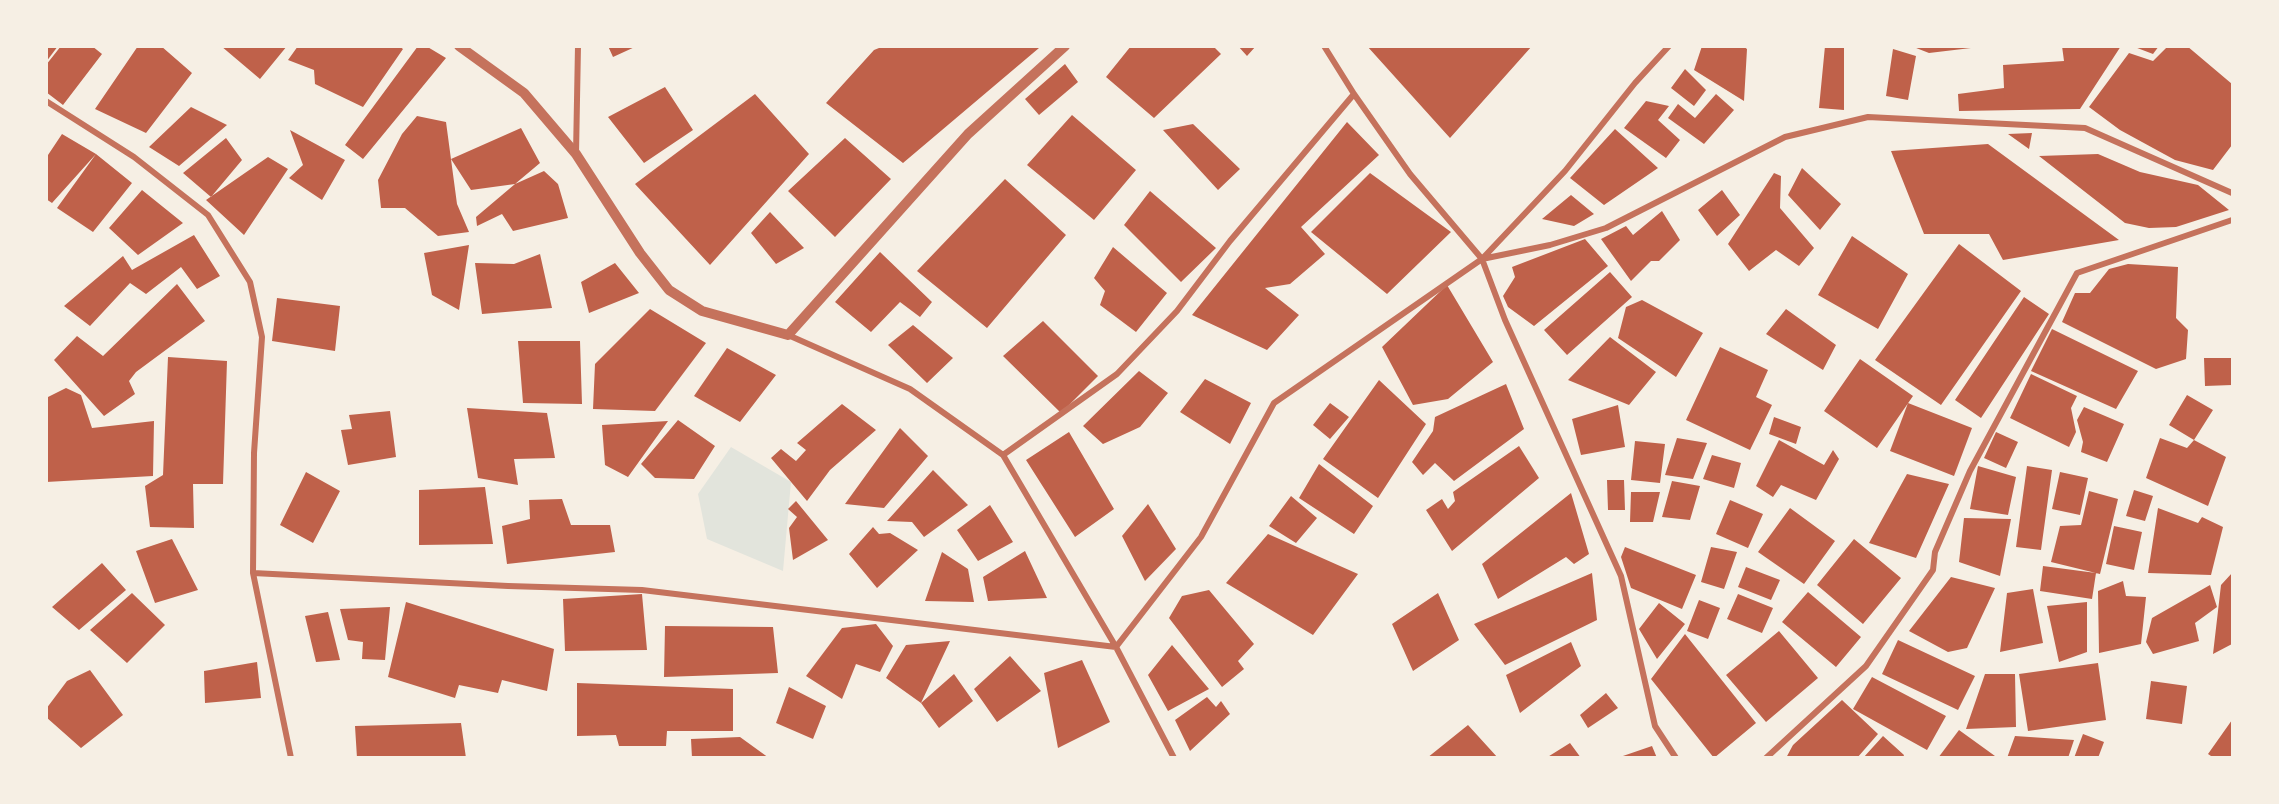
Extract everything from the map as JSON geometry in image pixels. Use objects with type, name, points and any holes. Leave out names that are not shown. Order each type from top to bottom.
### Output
[{"type":"street","points":[[459,46],[524,93],[576,154],[640,253],[669,290],[702,311],[788,335],[910,389],[1003,455],[1116,647],[1174,758]]},
{"type":"street","points":[[576,154],[578,46]]},
{"type":"street","points":[[788,335],[968,134],[1065,46]]},
{"type":"street","points":[[1324,46],[1354,94],[1410,174],[1482,259],[1504,320],[1621,576],[1655,726],[1676,758]]},
{"type":"street","points":[[1116,647],[1201,537],[1274,403],[1482,259],[1565,171],[1635,83],[1669,46]]},
{"type":"street","points":[[1003,455],[1117,374],[1177,311],[1230,241],[1354,94]]},
{"type":"street","points":[[46,101],[134,157],[208,215],[250,282],[262,337],[254,453],[253,573],[291,758]]},
{"type":"street","points":[[1482,259],[1550,245],[1606,228],[1785,137],[1868,117],[2085,128],[2232,193]]},
{"type":"street","points":[[1766,758],[1866,666],[1933,570],[1935,552],[1970,471],[2077,273],[2232,220]]},
{"type":"street","points":[[253,573],[460,584],[642,590],[1116,647]]},
{"type":"shaded area","points":[[731,447],[791,482],[783,571],[707,539],[698,494]]},
{"type":"building","points":[[46,46],[58,46],[46,62]]},
{"type":"building","points":[[61,46],[92,46],[102,54],[63,105],[46,92],[46,65]]},
{"type":"building","points":[[138,46],[161,46],[192,73],[146,133],[95,109]]},
{"type":"building","points":[[221,46],[287,46],[260,79]]},
{"type":"building","points":[[298,46],[399,46],[403,49],[363,107],[315,84],[314,70],[288,60]]},
{"type":"building","points":[[418,46],[426,46],[446,58],[363,159],[345,145]]},
{"type":"building","points":[[608,46],[637,46],[613,57]]},
{"type":"building","points":[[884,46],[1036,46],[1039,48],[903,163],[826,103],[874,50]]},
{"type":"building","points":[[1131,46],[1213,46],[1221,54],[1154,118],[1106,77]]},
{"type":"building","points":[[1238,46],[1256,46],[1247,56]]},
{"type":"building","points":[[1367,46],[1532,46],[1450,138]]},
{"type":"building","points":[[1702,46],[1743,46],[1747,49],[1744,101],[1694,70]]},
{"type":"building","points":[[1825,46],[1844,46],[1844,110],[1819,108]]},
{"type":"building","points":[[1911,46],[1971,46],[1971,48],[1929,53]]},
{"type":"building","points":[[2062,46],[2121,46],[2080,109],[1959,111],[1958,94],[2004,88],[2003,65],[2064,61]]},
{"type":"building","points":[[2132,46],[2159,46],[2153,54]]},
{"type":"building","points":[[2168,46],[2187,46],[2232,84],[2232,145],[2213,170],[2175,160],[2120,130],[2089,107],[2129,53],[2153,61]]},
{"type":"building","points":[[1893,49],[1916,56],[1908,100],[1886,96]]},
{"type":"building","points":[[1065,64],[1078,82],[1039,115],[1025,99]]},
{"type":"building","points":[[1685,69],[1706,90],[1694,106],[1671,88]]},
{"type":"building","points":[[665,87],[693,130],[644,163],[608,117]]},
{"type":"building","points":[[755,94],[809,154],[710,265],[635,184]]},
{"type":"building","points":[[1716,94],[1734,110],[1704,144],[1668,118],[1678,104],[1695,118]]},
{"type":"building","points":[[1646,101],[1669,106],[1658,120],[1680,140],[1666,158],[1624,128]]},
{"type":"building","points":[[191,107],[227,125],[179,166],[149,147]]},
{"type":"building","points":[[1072,115],[1136,170],[1094,220],[1027,165]]},
{"type":"building","points":[[417,116],[446,122],[457,204],[469,232],[438,236],[405,208],[381,208],[378,180],[402,134]]},
{"type":"building","points":[[1347,122],[1379,155],[1301,227],[1325,254],[1290,284],[1265,288],[1299,315],[1267,350],[1192,315]]},
{"type":"building","points":[[1193,124],[1240,169],[1218,190],[1163,130]]},
{"type":"building","points":[[521,128],[540,163],[515,184],[471,190],[451,159]]},
{"type":"building","points":[[1615,129],[1658,168],[1604,205],[1570,178]]},
{"type":"building","points":[[290,130],[345,160],[322,200],[289,178],[303,165]]},
{"type":"building","points":[[2032,133],[2029,149],[2008,134]]},
{"type":"building","points":[[62,134],[96,154],[52,203],[46,199],[46,158]]},
{"type":"building","points":[[226,138],[242,160],[211,197],[183,173]]},
{"type":"building","points":[[845,138],[891,179],[835,237],[788,191]]},
{"type":"building","points":[[1988,144],[2119,240],[2003,260],[1989,234],[1924,234],[1891,151]]},
{"type":"building","points":[[96,154],[132,183],[93,232],[57,208]]},
{"type":"building","points":[[2098,154],[2140,172],[2198,185],[2229,210],[2176,227],[2149,228],[2125,223],[2039,156]]},
{"type":"building","points":[[268,157],[288,169],[244,235],[206,200]]},
{"type":"building","points":[[1802,168],[1841,204],[1820,230],[1788,195]]},
{"type":"building","points":[[544,171],[558,184],[568,218],[513,231],[502,214],[477,226],[476,217],[515,184]]},
{"type":"building","points":[[1370,173],[1451,232],[1387,294],[1311,232]]},
{"type":"building","points":[[1774,173],[1781,176],[1780,208],[1814,248],[1799,266],[1776,250],[1749,271],[1728,244]]},
{"type":"building","points":[[1005,179],[1066,235],[987,328],[917,271]]},
{"type":"building","points":[[142,190],[183,223],[138,255],[109,228]]},
{"type":"building","points":[[1722,190],[1740,215],[1717,236],[1698,210]]},
{"type":"building","points":[[1150,191],[1216,248],[1181,282],[1124,225]]},
{"type":"building","points":[[1571,195],[1594,214],[1574,226],[1542,219]]},
{"type":"building","points":[[1662,211],[1680,240],[1659,261],[1651,261],[1631,281],[1601,239],[1626,226],[1633,235]]},
{"type":"building","points":[[770,212],[804,248],[776,264],[751,233]]},
{"type":"building","points":[[194,235],[220,276],[197,289],[181,267],[146,294],[130,283],[90,326],[64,306],[123,256],[132,270]]},
{"type":"building","points":[[1852,236],[1908,274],[1878,329],[1818,295]]},
{"type":"building","points":[[1585,239],[1608,266],[1534,326],[1508,307],[1503,296],[1515,277],[1512,267]]},
{"type":"building","points":[[1959,244],[2021,291],[1941,405],[1875,360]]},
{"type":"building","points":[[469,245],[459,310],[432,295],[424,253]]},
{"type":"building","points":[[1113,247],[1167,293],[1136,332],[1100,305],[1105,291],[1094,278]]},
{"type":"building","points":[[880,252],[932,302],[920,317],[900,302],[871,332],[835,302]]},
{"type":"building","points":[[540,254],[552,308],[482,314],[475,263],[514,264]]},
{"type":"building","points":[[615,263],[639,293],[589,313],[581,282]]},
{"type":"building","points":[[2128,264],[2178,267],[2176,318],[2188,330],[2186,359],[2156,369],[2062,322],[2075,293],[2090,293],[2109,269]]},
{"type":"building","points":[[1610,272],[1632,297],[1567,355],[1544,330]]},
{"type":"building","points":[[177,284],[205,321],[136,372],[129,381],[135,394],[104,416],[54,360],[77,336],[103,356]]},
{"type":"building","points":[[1447,285],[1493,362],[1448,399],[1413,405],[1382,347]]},
{"type":"building","points":[[2024,297],[2049,314],[1981,418],[1955,400]]},
{"type":"building","points":[[277,298],[340,306],[335,351],[272,341]]},
{"type":"building","points":[[1642,300],[1703,333],[1676,377],[1618,338],[1626,307]]},
{"type":"building","points":[[650,309],[706,343],[655,411],[593,409],[595,364]]},
{"type":"building","points":[[1786,309],[1836,345],[1823,370],[1766,334]]},
{"type":"building","points":[[1043,321],[1098,376],[1061,413],[1003,356]]},
{"type":"building","points":[[913,325],[953,358],[927,383],[888,345]]},
{"type":"building","points":[[2052,329],[2138,371],[2116,409],[2031,371]]},
{"type":"building","points":[[1610,337],[1656,372],[1629,405],[1568,380]]},
{"type":"building","points":[[518,341],[580,341],[582,404],[523,403]]},
{"type":"building","points":[[1720,347],[1768,370],[1756,397],[1772,405],[1750,450],[1686,420]]},
{"type":"building","points":[[727,348],[776,375],[740,422],[694,396]]},
{"type":"building","points":[[168,357],[227,361],[223,484],[193,484],[194,528],[150,527],[145,486],[163,475]]},
{"type":"building","points":[[2204,358],[2232,358],[2232,385],[2205,386]]},
{"type":"building","points":[[1860,359],[1913,396],[1877,448],[1824,411]]},
{"type":"building","points":[[1139,371],[1168,393],[1140,427],[1103,444],[1083,426]]},
{"type":"building","points":[[2031,374],[2077,396],[2071,408],[2076,432],[2069,447],[2010,418]]},
{"type":"building","points":[[1205,379],[1251,403],[1230,444],[1180,412]]},
{"type":"building","points":[[1379,380],[1426,424],[1378,498],[1323,459]]},
{"type":"building","points":[[1506,384],[1524,429],[1454,481],[1435,463],[1423,475],[1412,462],[1433,431],[1435,417]]},
{"type":"building","points":[[66,388],[81,395],[92,428],[154,421],[153,476],[46,482],[46,398]]},
{"type":"building","points":[[2187,395],[2213,410],[2194,440],[2169,425]]},
{"type":"building","points":[[1330,403],[1349,417],[1330,439],[1313,425]]},
{"type":"building","points":[[1908,403],[1972,428],[1954,476],[1890,451]]},
{"type":"building","points":[[842,404],[876,430],[830,470],[807,501],[771,458],[781,449],[796,461],[806,450],[797,443]]},
{"type":"building","points":[[1618,405],[1625,447],[1581,455],[1572,419]]},
{"type":"building","points":[[2084,407],[2124,424],[2107,462],[2081,452],[2083,442],[2077,420]]},
{"type":"building","points":[[467,408],[547,413],[555,458],[514,459],[518,485],[478,478]]},
{"type":"building","points":[[390,411],[396,457],[348,465],[341,430],[352,429],[349,415]]},
{"type":"building","points":[[1774,417],[1801,427],[1796,444],[1769,434]]},
{"type":"building","points":[[678,420],[715,446],[694,479],[655,478],[641,464]]},
{"type":"building","points":[[668,421],[628,477],[605,465],[602,425]]},
{"type":"building","points":[[900,428],[928,456],[884,508],[845,504]]},
{"type":"building","points":[[1069,432],[1114,509],[1075,537],[1026,460]]},
{"type":"building","points":[[1996,432],[2018,442],[2006,468],[1984,458]]},
{"type":"building","points":[[1677,438],[1707,443],[1693,479],[1665,475]]},
{"type":"building","points":[[2160,438],[2187,448],[2194,440],[2226,457],[2208,506],[2146,478]]},
{"type":"building","points":[[1779,440],[1824,465],[1833,450],[1839,459],[1816,500],[1781,485],[1773,497],[1756,486]]},
{"type":"building","points":[[1635,441],[1665,444],[1660,483],[1631,480]]},
{"type":"building","points":[[1519,446],[1539,478],[1452,551],[1426,510],[1442,499],[1448,509],[1455,501],[1453,492]]},
{"type":"building","points":[[1712,455],[1741,463],[1734,488],[1703,479]]},
{"type":"building","points":[[1319,464],[1373,506],[1354,534],[1299,498]]},
{"type":"building","points":[[1978,466],[2016,477],[2008,515],[1970,509]]},
{"type":"building","points":[[2027,466],[2052,470],[2041,550],[2016,547]]},
{"type":"building","points":[[933,470],[968,505],[924,537],[912,522],[887,521]]},
{"type":"building","points":[[306,472],[340,491],[313,543],[280,525]]},
{"type":"building","points":[[2060,472],[2088,478],[2080,515],[2052,509]]},
{"type":"building","points":[[1907,474],[1949,484],[1916,558],[1869,543]]},
{"type":"building","points":[[1607,480],[1624,480],[1625,510],[1608,510]]},
{"type":"building","points":[[1672,481],[1700,486],[1690,520],[1662,517]]},
{"type":"building","points":[[485,487],[493,544],[419,545],[419,490]]},
{"type":"building","points":[[2134,490],[2153,496],[2145,521],[2126,516]]},
{"type":"building","points":[[2089,491],[2118,499],[2100,574],[2051,562],[2060,526],[2081,525]]},
{"type":"building","points":[[1631,492],[1660,492],[1653,522],[1630,522]]},
{"type":"building","points":[[1571,493],[1589,554],[1574,564],[1566,557],[1498,599],[1482,564]]},
{"type":"building","points":[[1291,496],[1317,518],[1296,543],[1269,526]]},
{"type":"building","points":[[562,499],[571,525],[610,525],[615,552],[507,564],[502,526],[530,519],[529,500]]},
{"type":"building","points":[[1730,500],[1763,514],[1748,548],[1716,534]]},
{"type":"building","points":[[796,501],[828,540],[793,560],[789,528],[797,517],[788,509]]},
{"type":"building","points":[[1148,504],[1176,549],[1145,581],[1122,536]]},
{"type":"building","points":[[990,505],[1013,542],[978,561],[957,530]]},
{"type":"building","points":[[1790,508],[1835,541],[1804,584],[1758,552]]},
{"type":"building","points":[[2158,508],[2198,523],[2202,517],[2223,527],[2211,575],[2148,573]]},
{"type":"building","points":[[1964,518],[2011,519],[2000,576],[1959,562]]},
{"type":"building","points":[[2114,526],[2142,532],[2134,570],[2106,564]]},
{"type":"building","points":[[873,527],[879,534],[890,533],[918,550],[877,588],[849,554]]},
{"type":"building","points":[[1268,534],[1358,574],[1313,635],[1226,583]]},
{"type":"building","points":[[172,539],[198,590],[155,603],[136,551]]},
{"type":"building","points":[[1854,539],[1901,578],[1863,624],[1817,585]]},
{"type":"building","points":[[1625,547],[1696,575],[1682,609],[1631,588],[1621,557]]},
{"type":"building","points":[[1711,547],[1737,552],[1724,589],[1701,582]]},
{"type":"building","points":[[1025,551],[1047,598],[988,601],[983,577]]},
{"type":"building","points":[[942,552],[968,569],[974,602],[925,601]]},
{"type":"building","points":[[102,563],[126,590],[79,630],[52,607]]},
{"type":"building","points":[[2043,566],[2096,573],[2092,599],[2040,591]]},
{"type":"building","points":[[1746,567],[1780,580],[1771,600],[1738,587]]},
{"type":"building","points":[[1592,573],[1597,620],[1505,665],[1474,624]]},
{"type":"building","points":[[2232,573],[2232,644],[2213,654],[2221,585]]},
{"type":"building","points":[[1951,577],[1995,588],[1967,648],[1948,652],[1909,631]]},
{"type":"building","points":[[2123,581],[2126,596],[2146,597],[2141,644],[2099,653],[2098,591]]},
{"type":"building","points":[[2210,585],[2217,607],[2195,623],[2199,641],[2153,654],[2146,642],[2152,618]]},
{"type":"building","points":[[2033,589],[2043,643],[2000,652],[2007,593]]},
{"type":"building","points":[[1209,590],[1254,644],[1238,661],[1244,669],[1222,687],[1169,618],[1182,596]]},
{"type":"building","points":[[1808,592],[1861,637],[1836,667],[1782,622]]},
{"type":"building","points":[[132,593],[165,625],[127,663],[90,630]]},
{"type":"building","points":[[1438,593],[1459,640],[1413,671],[1392,624]]},
{"type":"building","points":[[642,594],[647,650],[565,651],[563,599]]},
{"type":"building","points":[[1738,594],[1773,608],[1762,633],[1727,619]]},
{"type":"building","points":[[1699,600],[1720,608],[1708,639],[1687,631]]},
{"type":"building","points":[[406,602],[554,649],[547,691],[502,680],[498,693],[459,685],[455,698],[388,677]]},
{"type":"building","points":[[2087,602],[2087,652],[2059,662],[2047,606]]},
{"type":"building","points":[[1659,603],[1685,624],[1657,659],[1639,629]]},
{"type":"building","points":[[390,607],[385,660],[362,659],[363,642],[348,640],[340,609]]},
{"type":"building","points":[[328,612],[340,660],[316,662],[305,616]]},
{"type":"building","points":[[876,624],[893,646],[880,672],[856,664],[842,699],[806,676],[842,628]]},
{"type":"building","points":[[665,626],[773,627],[778,673],[664,677]]},
{"type":"building","points":[[1779,631],[1818,678],[1766,722],[1726,675]]},
{"type":"building","points":[[1685,634],[1756,723],[1714,758],[1651,679]]},
{"type":"building","points":[[1898,640],[1975,676],[1958,710],[1882,674]]},
{"type":"building","points":[[950,641],[921,703],[886,678],[906,645]]},
{"type":"building","points":[[1571,642],[1581,666],[1520,713],[1506,675]]},
{"type":"building","points":[[1172,645],[1209,689],[1168,711],[1148,675]]},
{"type":"building","points":[[1010,656],[1041,691],[997,722],[974,689]]},
{"type":"building","points":[[1082,660],[1110,722],[1058,748],[1044,673]]},
{"type":"building","points":[[257,662],[261,698],[205,703],[204,671]]},
{"type":"building","points":[[2098,663],[2106,720],[2028,731],[2019,674]]},
{"type":"building","points":[[90,670],[123,715],[81,748],[46,717],[46,709],[67,681]]},
{"type":"building","points":[[954,674],[973,701],[939,728],[921,703]]},
{"type":"building","points":[[1985,674],[2015,674],[2016,727],[1966,729]]},
{"type":"building","points":[[1872,677],[1946,716],[1927,750],[1853,709]]},
{"type":"building","points":[[2151,681],[2187,686],[2182,724],[2146,719]]},
{"type":"building","points":[[577,683],[733,689],[733,731],[667,731],[666,746],[619,746],[616,735],[577,736]]},
{"type":"building","points":[[789,687],[826,706],[813,739],[776,723]]},
{"type":"building","points":[[1606,693],[1618,708],[1588,728],[1580,715]]},
{"type":"building","points":[[1207,697],[1216,707],[1221,701],[1230,714],[1190,751],[1175,720]]},
{"type":"building","points":[[1842,700],[1878,734],[1857,758],[1786,758],[1793,745]]},
{"type":"building","points":[[2232,720],[2232,758],[2214,758],[2208,754]]},
{"type":"building","points":[[461,723],[466,758],[357,758],[355,726]]},
{"type":"building","points":[[1468,725],[1498,758],[1427,758]]},
{"type":"building","points":[[1959,730],[1995,756],[1993,758],[1938,758]]},
{"type":"building","points":[[2083,734],[2104,742],[2098,758],[2074,758]]},
{"type":"building","points":[[1883,736],[1904,755],[1903,758],[1863,758]]},
{"type":"building","points":[[2015,736],[2074,740],[2068,758],[2007,758]]},
{"type":"building","points":[[740,737],[769,758],[692,758],[691,739]]},
{"type":"building","points":[[1570,743],[1581,758],[1546,758]]},
{"type":"building","points":[[1652,746],[1657,758],[1620,758],[1620,757]]}]
